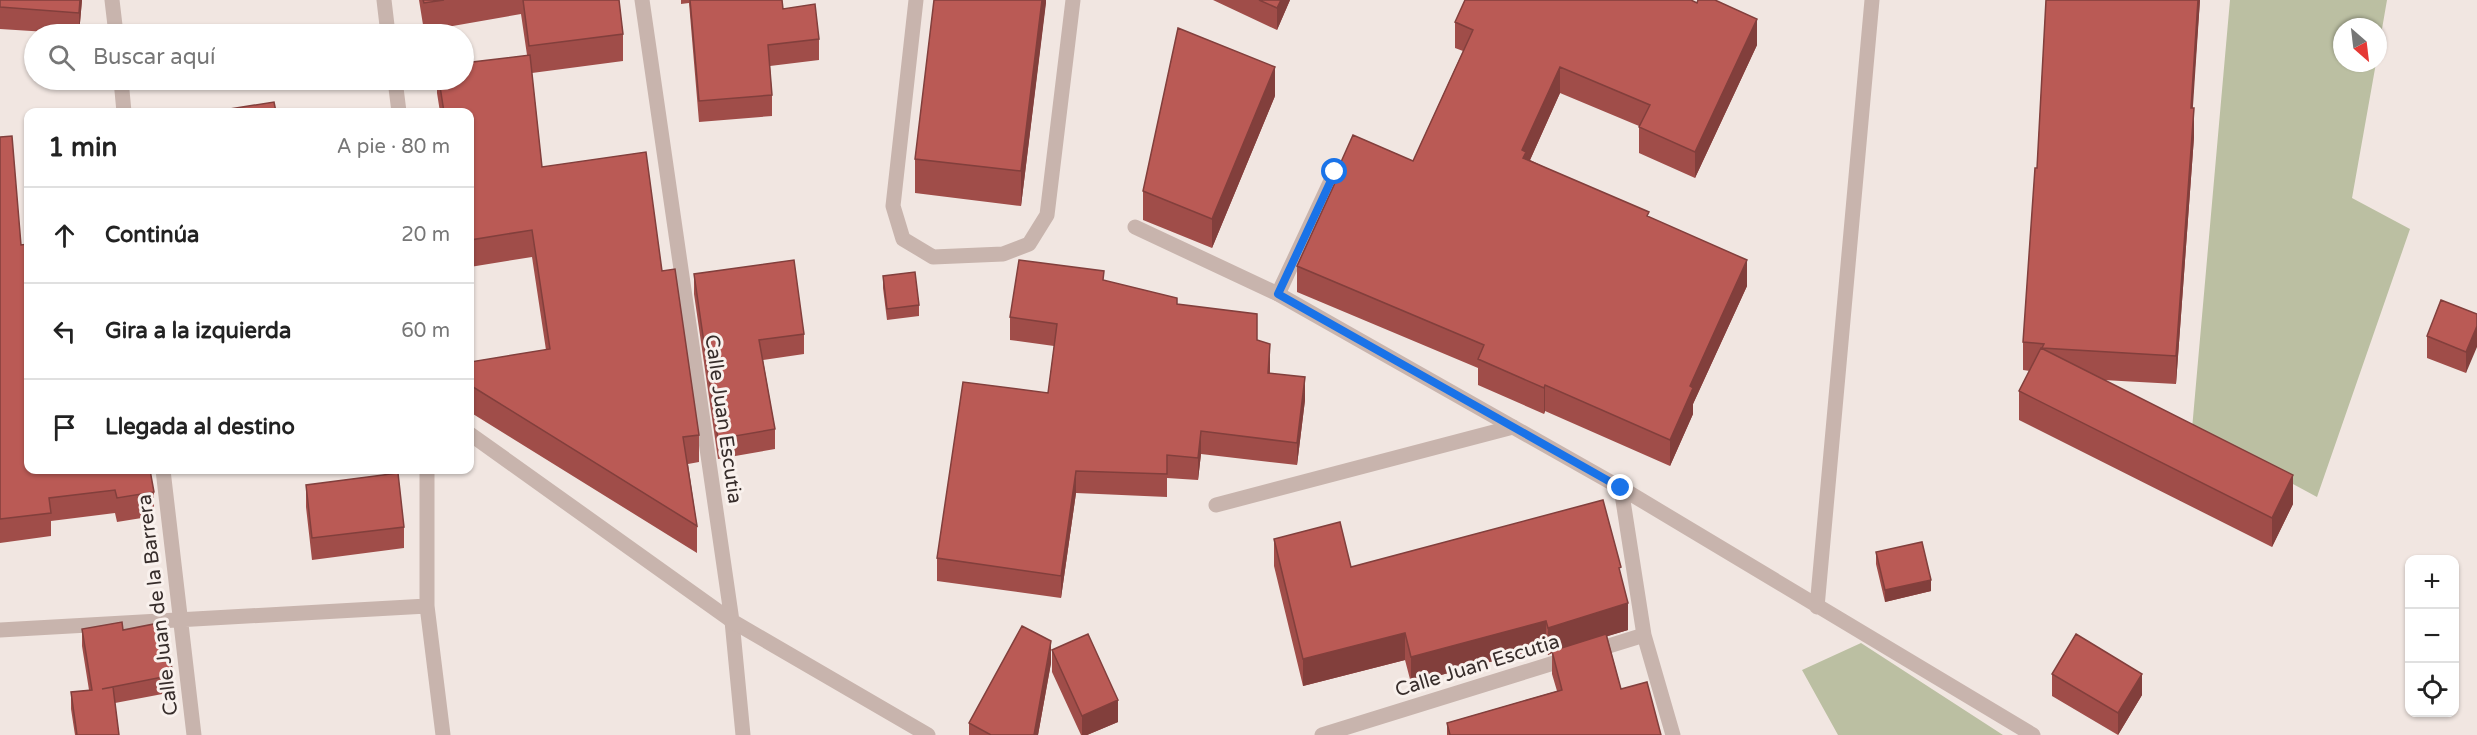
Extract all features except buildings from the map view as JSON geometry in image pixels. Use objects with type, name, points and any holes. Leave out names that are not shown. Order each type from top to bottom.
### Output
[{"type":"street","points":[[112,0],[115,24]]},
{"type":"street","points":[[384,0],[387,24]]},
{"type":"street","name":"Calle Juan Escutia","points":[[642,0],[732,621],[743,735]]},
{"type":"street","points":[[916,0],[893,206],[903,239],[933,257],[1003,255],[1029,244],[1047,215],[1073,0]]},
{"type":"street","points":[[1817,607],[1872,0]]},
{"type":"street","points":[[122,90],[124,108]]},
{"type":"street","points":[[396,90],[398,108]]},
{"type":"street","points":[[1278,294],[1335,172]]},
{"type":"street","points":[[1135,226],[1278,294],[1621,488],[2033,735]]},
{"type":"street","points":[[1216,505],[1513,427]]},
{"type":"street","points":[[474,437],[732,621],[928,735]]},
{"type":"street","name":"Calle Juan de la Barrera","points":[[163,474],[194,735]]},
{"type":"street","points":[[428,474],[427,606],[443,735]]},
{"type":"street","points":[[1621,488],[1644,634],[1673,735]]},
{"type":"street","points":[[0,630],[180,622],[427,606]]},
{"type":"street","name":"Calle Juan Escutia","points":[[1322,735],[1644,634]]},
{"type":"green space","points":[[2230,0],[2387,0],[2384,18],[2333,18],[2333,72],[2374,72],[2352,198],[2410,229],[2317,497],[2192,429]]},
{"type":"green space","points":[[1861,643],[2003,735],[1838,735],[1802,670]]},
{"type":"route","points":[[1335,172],[1278,294],[1621,488]]}]
